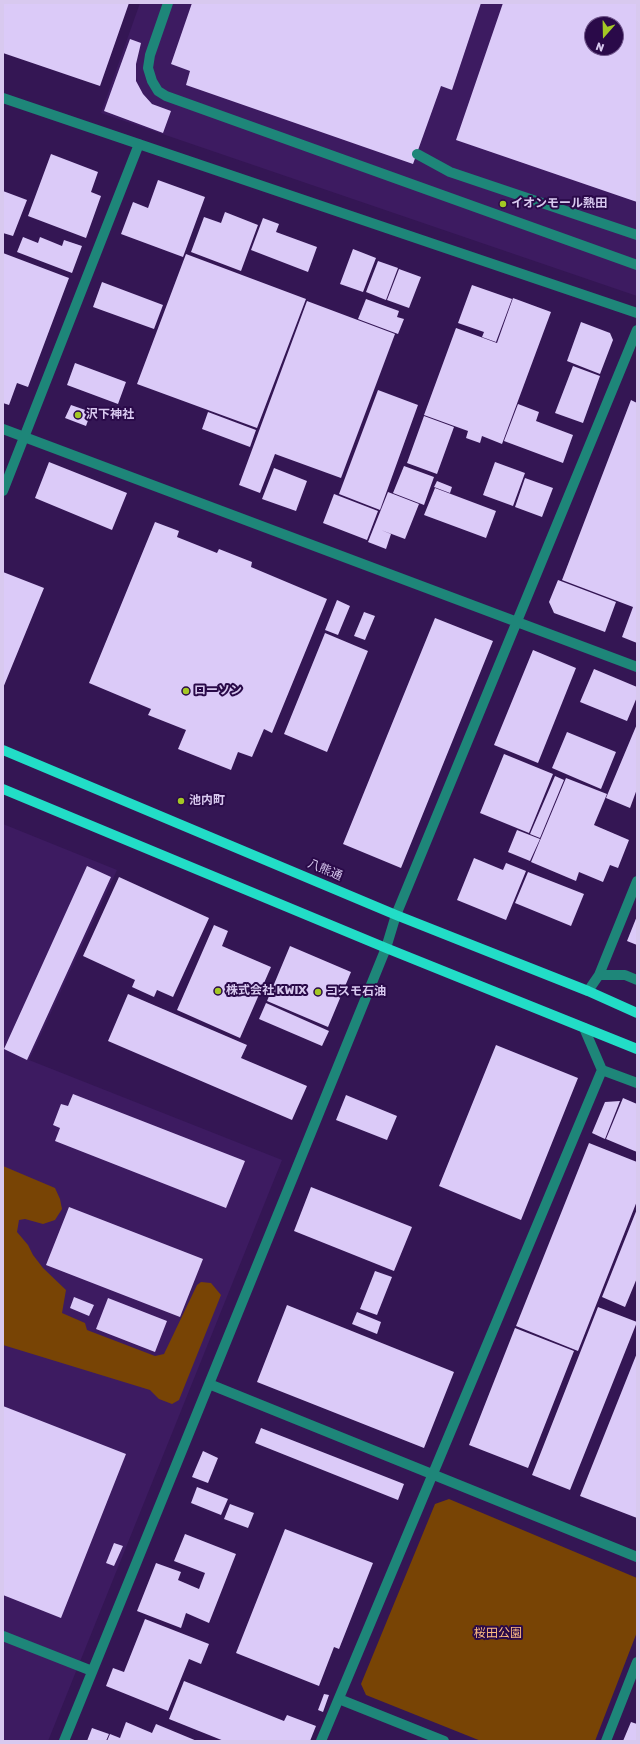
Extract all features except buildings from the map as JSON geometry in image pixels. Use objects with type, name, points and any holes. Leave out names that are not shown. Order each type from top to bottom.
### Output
[{"type":"main road","name":"八熊通","points":[[3,750],[396,914],[588,991],[637,1013]]},
{"type":"main road","points":[[3,789],[386,948],[635,1048]]},
{"type":"street","points":[[168,3],[150,55],[148,68],[152,81],[158,91],[166,96],[637,265]]},
{"type":"street","points":[[3,98],[637,313]]},
{"type":"street","points":[[3,491],[139,144]]},
{"type":"street","points":[[417,154],[450,172],[637,235]]},
{"type":"street","points":[[64,1741],[386,948],[396,914],[637,330]]},
{"type":"street","points":[[3,429],[637,667]]},
{"type":"street","points":[[588,991],[599,975],[637,881]]},
{"type":"street","points":[[599,975],[625,975],[637,980]]},
{"type":"street","points":[[321,1741],[602,1070],[584,1028]]},
{"type":"street","points":[[602,1070],[637,1083]]},
{"type":"street","points":[[209,1384],[637,1557]]},
{"type":"street","points":[[3,1636],[92,1671]]},
{"type":"street","points":[[606,1741],[637,1662]]},
{"type":"street","points":[[339,1699],[444,1741]]},
{"type":"shaded area","name":"イオンモール熱田","points":[[140,3],[637,3],[637,296],[101,113]]},
{"type":"shaded area","points":[[3,824],[117,870],[29,1060],[282,1160],[48,1741],[3,1741]]},
{"type":"green space","points":[[3,1166],[55,1188],[60,1199],[62,1209],[55,1220],[43,1224],[25,1219],[19,1220],[17,1232],[28,1245],[33,1255],[43,1268],[66,1290],[62,1313],[85,1323],[87,1330],[155,1356],[164,1354],[197,1285],[201,1282],[211,1283],[221,1295],[179,1400],[172,1404],[159,1399],[150,1390],[3,1345]]},
{"type":"green space","name":"桜田公園","points":[[449,1499],[637,1578],[637,1632],[595,1741],[481,1741],[366,1695],[361,1684],[435,1504]]},
{"type":"place","name":"イオンモール熱田","points":[[503,204]]},
{"type":"place","name":"沢下神社","points":[[78,415]]},
{"type":"place","name":"ローソン","points":[[186,691]]},
{"type":"place","name":"池内町","points":[[181,801]]},
{"type":"place","name":"株式会社 KWIX","points":[[218,991]]},
{"type":"place","name":"コスモ石油","points":[[318,992]]}]
